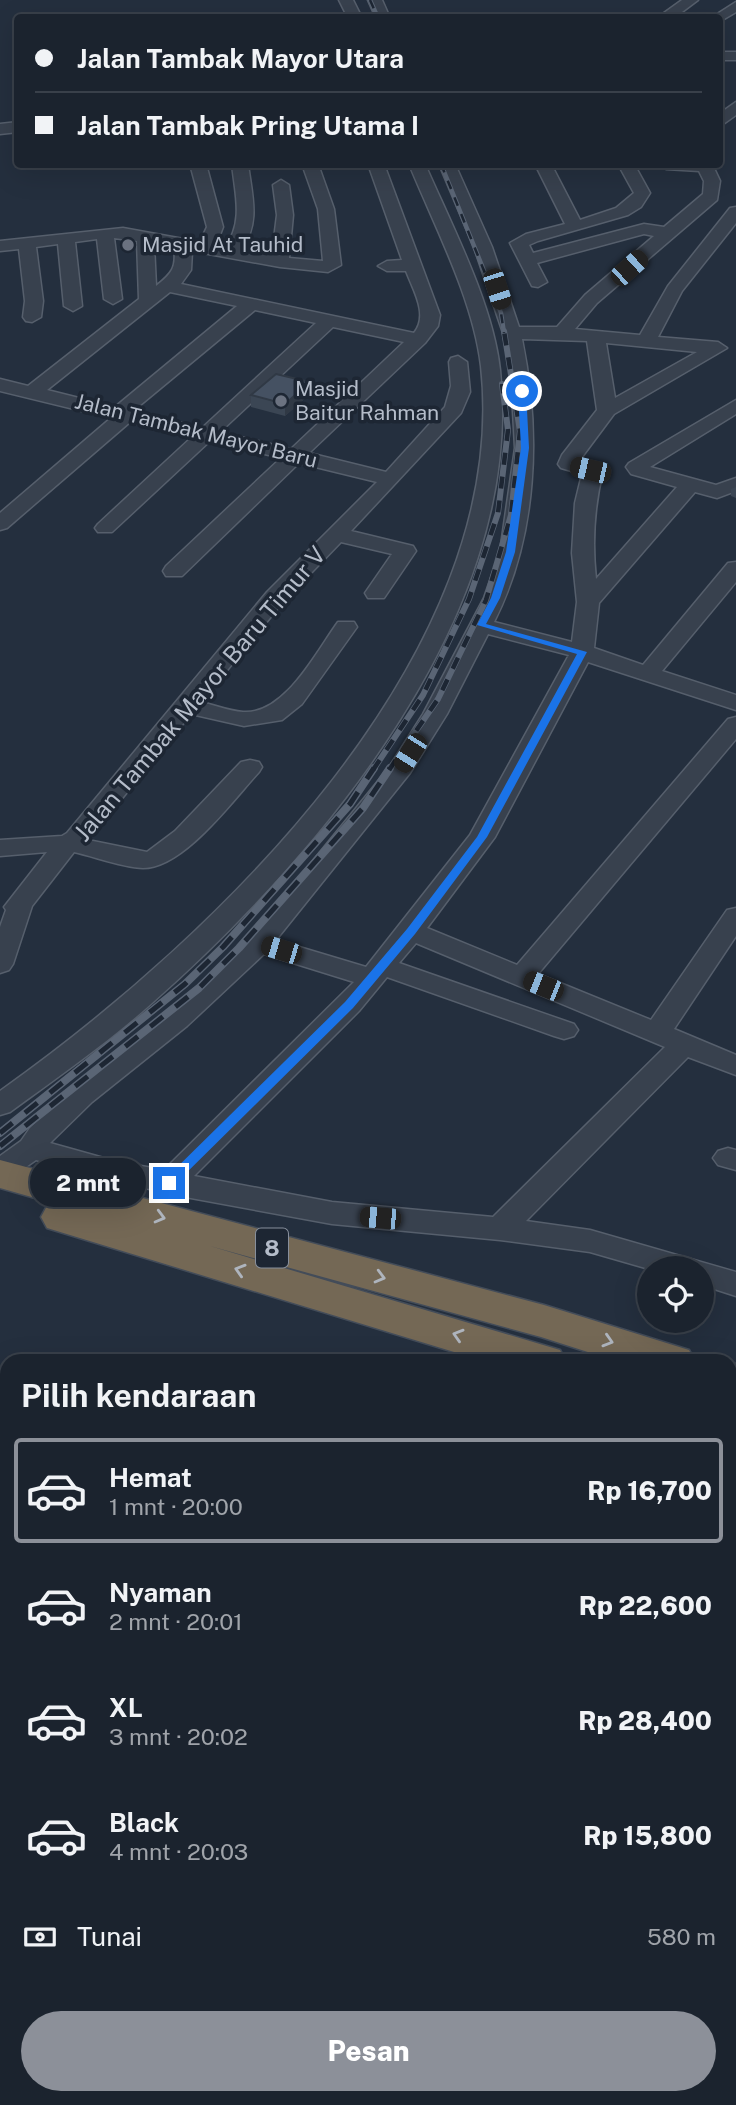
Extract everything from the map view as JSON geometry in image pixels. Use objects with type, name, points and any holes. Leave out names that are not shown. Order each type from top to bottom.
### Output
[{"type":"highway","name":"8","points":[[0,1172],[537,1346]]},
{"type":"highway","name":"8","points":[[0,1199],[537,1346],[605,1354]]},
{"type":"street","points":[[670,14],[691,0]]},
{"type":"street","points":[[199,168],[215,227],[206,248]]},
{"type":"street","points":[[229,253],[243,235],[246,225],[240,168]]},
{"type":"street","points":[[0,246],[105,233],[145,237],[324,268],[332,265],[326,209],[311,168]]},
{"type":"street","points":[[174,571],[418,340],[429,326],[431,315],[378,168]]},
{"type":"street","points":[[0,1105],[131,1007],[226,920],[288,852],[357,764],[401,697],[429,647],[467,562],[488,474],[492,419],[491,375],[482,328],[464,271],[419,168]]},
{"type":"street","points":[[0,1172],[31,1147],[82,1095],[177,1020],[259,944],[398,773],[435,714],[495,598],[511,552],[525,448],[520,375],[512,333],[483,247],[449,168]]},
{"type":"street","points":[[545,168],[575,226]]},
{"type":"street","points":[[523,252],[575,226],[615,214],[640,199],[642,193],[628,168]]},
{"type":"street","points":[[562,333],[591,299],[711,196],[712,181],[706,168]]},
{"type":"street","points":[[280,262],[285,215],[281,185]]},
{"type":"street","points":[[645,343],[674,290],[736,212]]},
{"type":"street","points":[[483,247],[523,252],[645,229],[667,233]]},
{"type":"street","points":[[105,233],[113,299]]},
{"type":"street","points":[[145,237],[148,299]]},
{"type":"street","points":[[66,238],[73,306]]},
{"type":"street","points":[[26,243],[34,290],[32,317]]},
{"type":"street","points":[[34,391],[183,272],[182,243]]},
{"type":"street","points":[[523,252],[538,282]]},
{"type":"street","points":[[387,266],[414,265]]},
{"type":"street","points":[[167,286],[418,340]]},
{"type":"street","points":[[0,524],[251,303]]},
{"type":"street","points":[[105,528],[332,321],[350,308]]},
{"type":"street","points":[[512,333],[562,333],[645,343],[726,347]]},
{"type":"street","points":[[596,337],[607,411]]},
{"type":"street","points":[[169,1183],[349,1005],[411,931],[482,837],[582,652],[587,602],[583,553],[585,503],[593,471],[572,466],[568,462],[607,411],[726,347]]},
{"type":"street","name":"Jalan Tambak Mayor Baru Timur V","points":[[68,843],[76,838],[275,597],[391,479],[458,402],[461,384],[458,362]]},
{"type":"street","name":"Jalan Tambak Mayor Baru","points":[[0,385],[34,391],[391,479]]},
{"type":"street","points":[[736,406],[636,467],[638,470],[721,492],[736,484]]},
{"type":"street","points":[[587,602],[700,487]]},
{"type":"street","points":[[336,534],[405,551],[376,593]]},
{"type":"street","points":[[647,674],[736,568]]},
{"type":"street","points":[[481,625],[582,652],[736,703]]},
{"type":"street","points":[[187,706],[244,719],[274,715],[294,699],[346,627]]},
{"type":"street","points":[[521,977],[736,724]]},
{"type":"street","name":"Jalan Tambak Mayor Baru Timur V","points":[[68,843],[154,860],[174,846],[250,767]]},
{"type":"street","points":[[0,848],[68,843]]},
{"type":"street","points":[[9,909],[68,843]]},
{"type":"street","points":[[3,948],[19,908],[9,909]]},
{"type":"street","points":[[500,1229],[670,1039],[736,916]]},
{"type":"street","points":[[411,931],[736,1066]]},
{"type":"street","points":[[259,944],[377,972],[564,1030]]},
{"type":"street","points":[[31,1147],[169,1183],[332,1213],[500,1229],[590,1241],[643,1256]]},
{"type":"street","points":[[714,1277],[736,1284]]},
{"type":"building","points":[[276,374],[310,382],[285,404],[251,395]]},
{"type":"railway","points":[[370,0],[376,14]]},
{"type":"railway","points":[[443,168],[501,313],[504,333]]},
{"type":"railway","points":[[389,770],[438,699],[486,600],[511,515],[520,431],[504,331]]},
{"type":"railway","points":[[373,770],[423,695],[469,599],[498,513],[508,430],[502,384]]},
{"type":"railway","points":[[0,1133],[185,984],[223,947],[350,804],[374,768]]},
{"type":"railway","points":[[0,1146],[199,988],[239,948],[363,808],[390,768]]},
{"type":"place","name":"Masjid At Tauhid","points":[[128,245]]},
{"type":"place","name":"Masjid Baitur Rahman","points":[[281,401]]},
{"type":"route","points":[[169,1183],[349,1005],[411,931],[482,837],[582,652],[481,625],[495,598],[511,552],[525,448],[522,391]]}]
